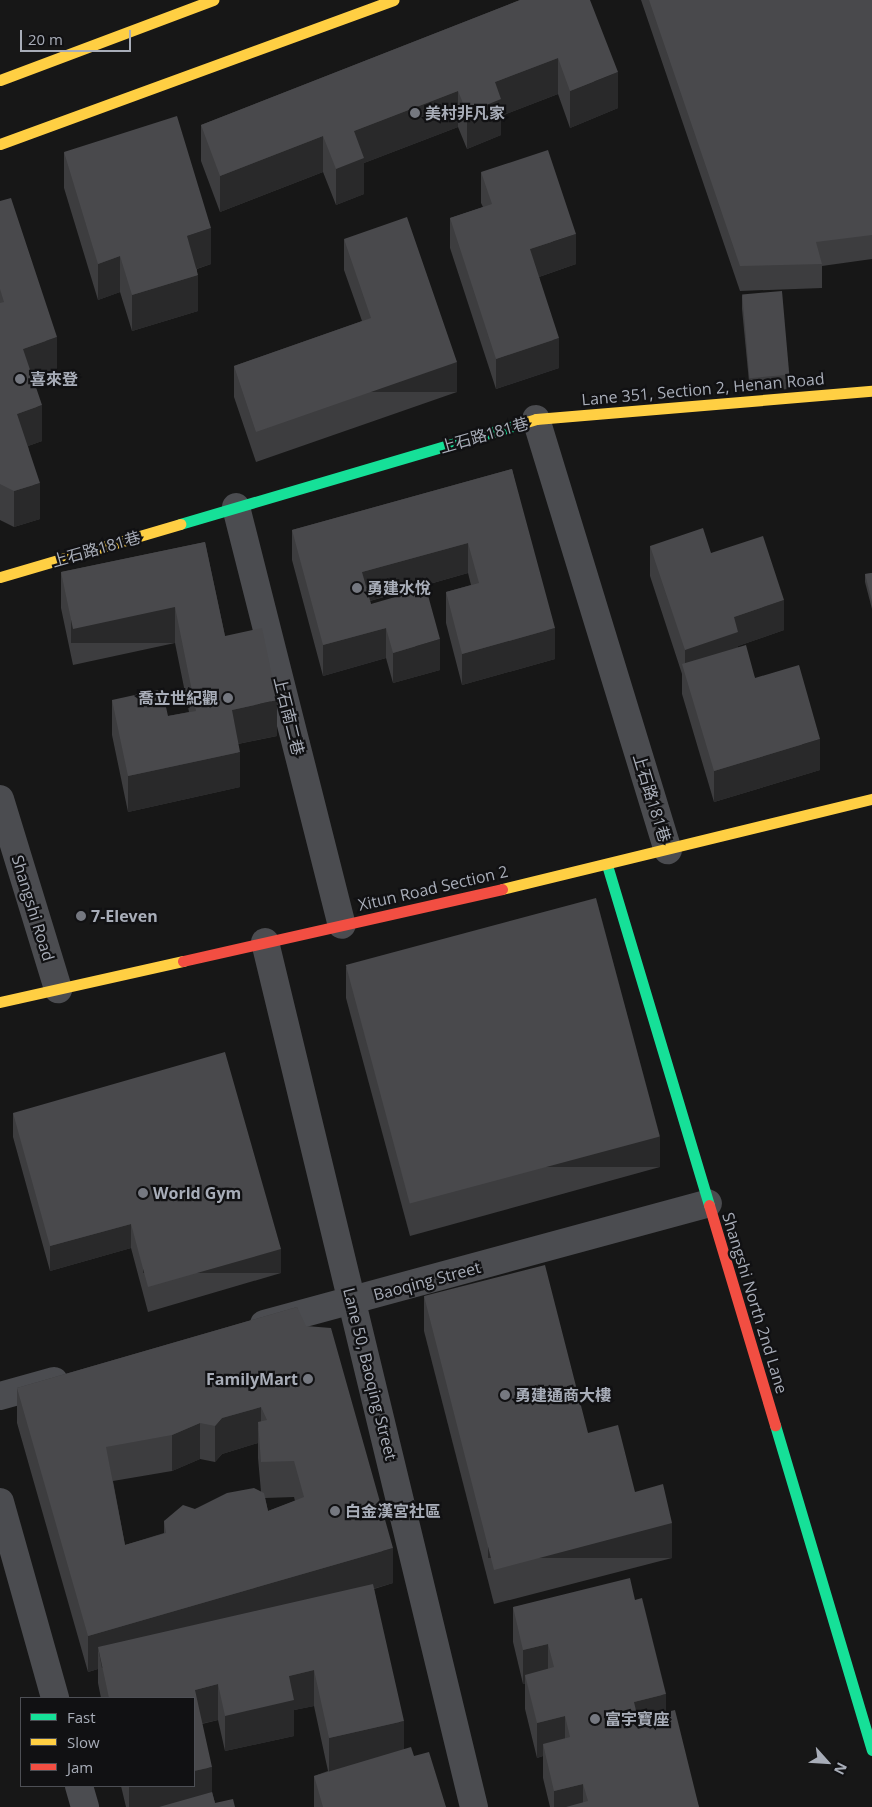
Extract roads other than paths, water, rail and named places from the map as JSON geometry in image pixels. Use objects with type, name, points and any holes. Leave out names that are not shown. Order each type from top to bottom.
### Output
[{"type":"street","points":[[0,80],[214,0]]},
{"type":"street","points":[[0,144],[394,0]]},
{"type":"street","name":"Lane 351, Section 2, Henan Road","points":[[536,419],[872,391]]},
{"type":"street","name":"上石路181巷","points":[[0,577],[536,419],[668,850]]},
{"type":"street","name":"上石南二巷","points":[[236,508],[342,925]]},
{"type":"street","name":"Shangshi Road","points":[[0,799],[58,989]]},
{"type":"street","name":"Xitun Road Section 2","points":[[0,1002],[607,865],[872,799]]},
{"type":"street","name":"Shangshi North 2nd Lane","points":[[607,865],[872,1750]]},
{"type":"street","name":"Lane 50, Baoqing Street","points":[[265,942],[474,1807]]},
{"type":"street","name":"Baoqing Street","points":[[238,1331],[708,1203]]},
{"type":"street","points":[[0,1396],[76,1375]]},
{"type":"street","points":[[0,1502],[55,1697]]},
{"type":"street","points":[[79,1787],[85,1807]]},
{"type":"place","name":"美村非凡家","points":[[415,113]]},
{"type":"place","name":"喜來登","points":[[20,379]]},
{"type":"place","name":"勇建水悅","points":[[357,588]]},
{"type":"place","name":"喬立世紀觀","points":[[228,698]]},
{"type":"place","name":"7-Eleven","points":[[81,916]]},
{"type":"place","name":"World Gym","points":[[143,1193]]},
{"type":"place","name":"FamilyMart","points":[[308,1379]]},
{"type":"place","name":"勇建通商大樓","points":[[505,1395]]},
{"type":"place","name":"白金漢宮社區","points":[[335,1511]]},
{"type":"place","name":"富宇寶座","points":[[595,1719]]}]
